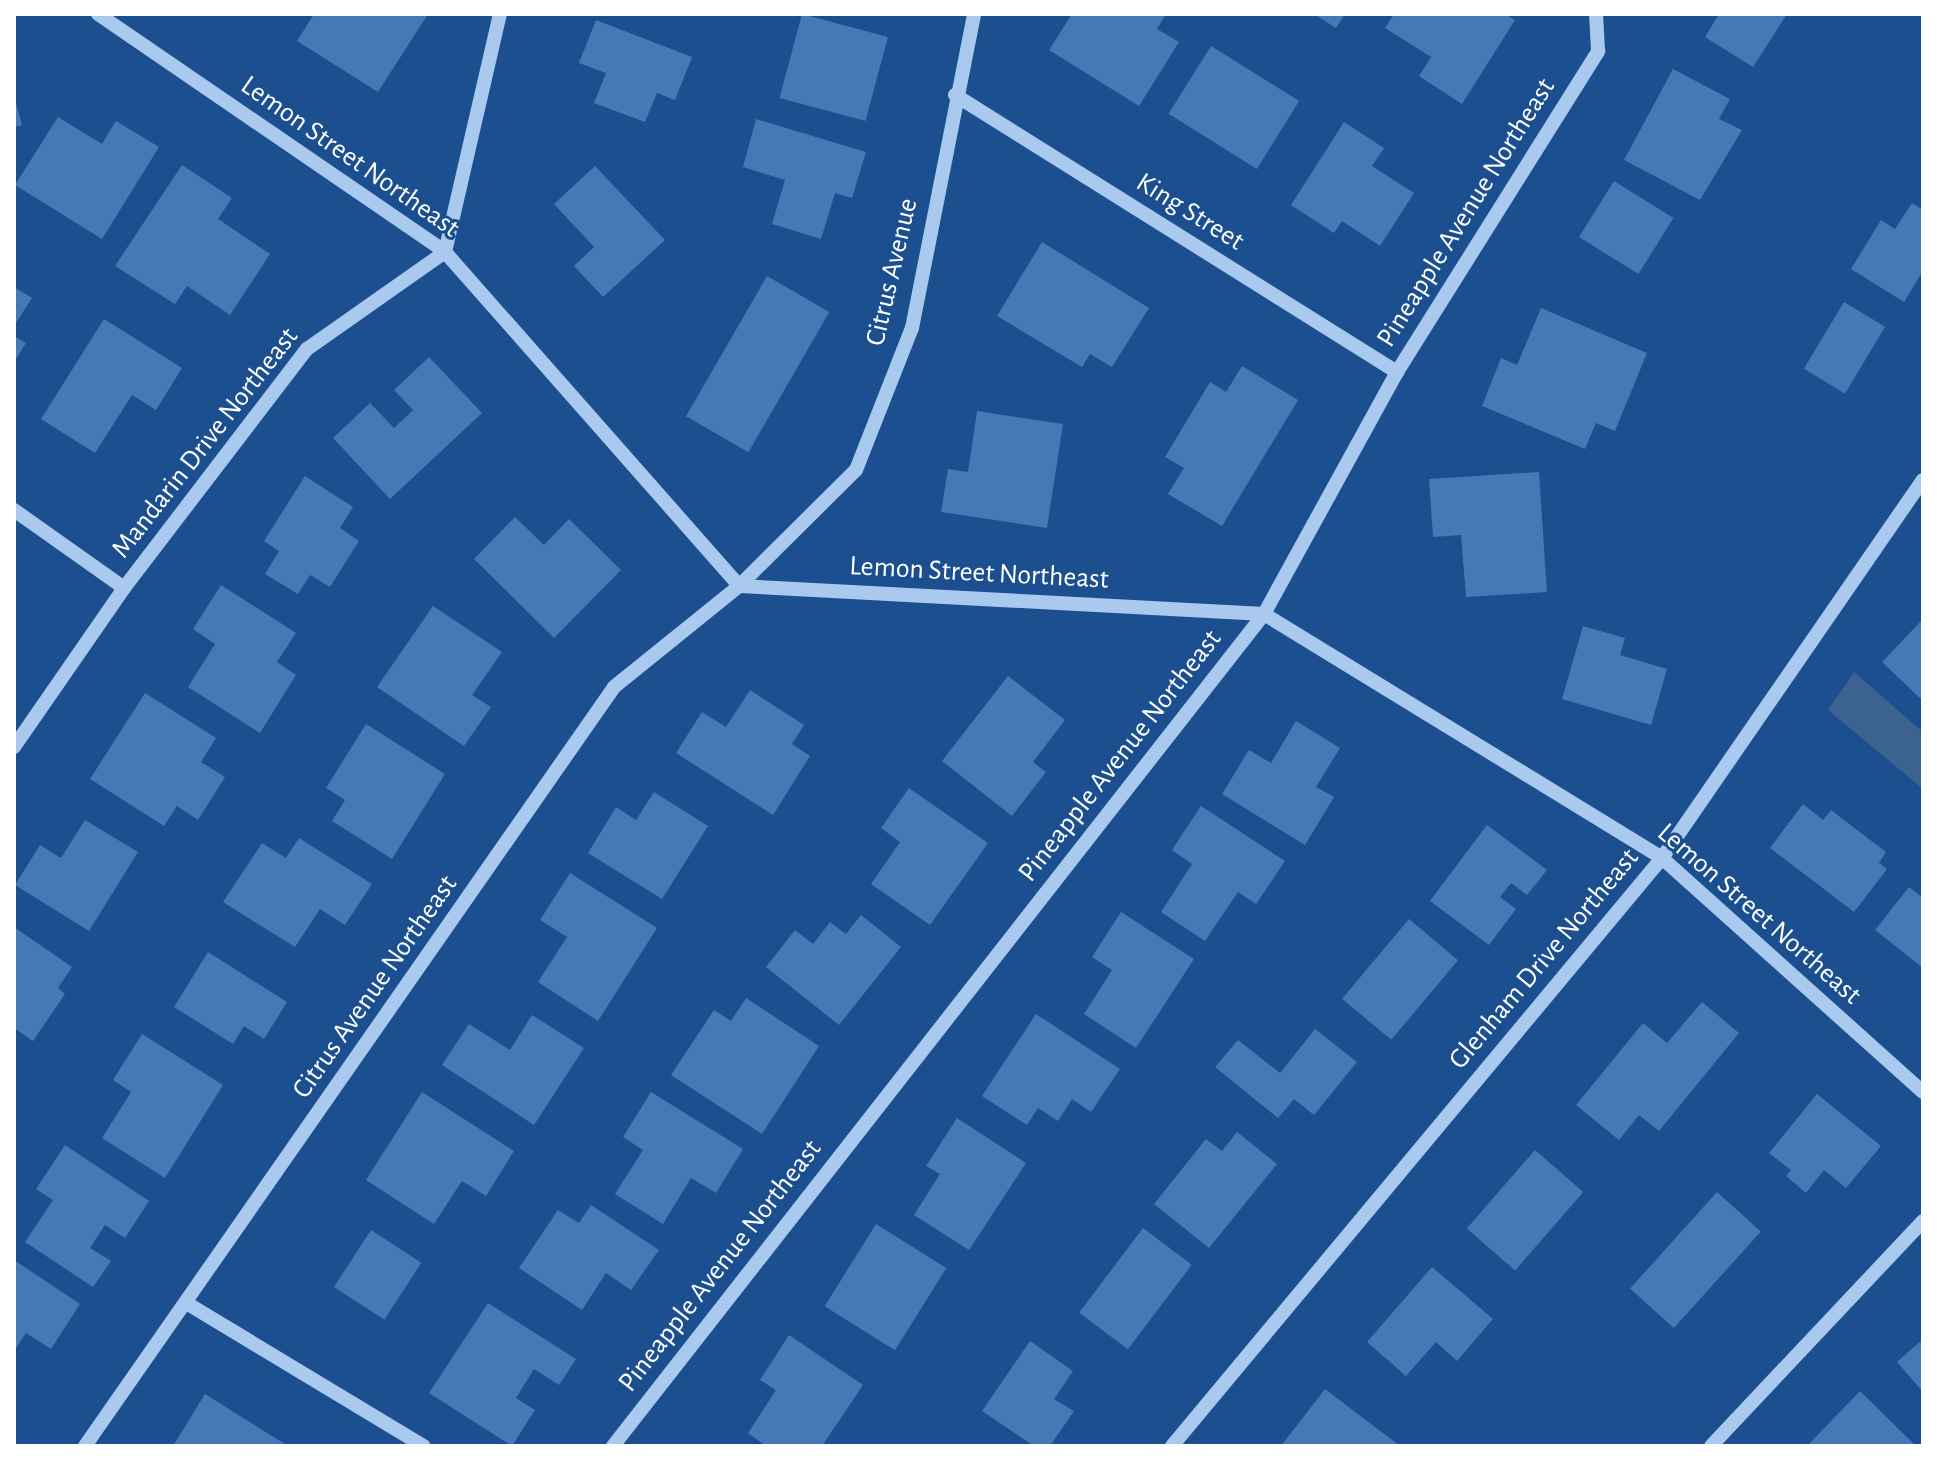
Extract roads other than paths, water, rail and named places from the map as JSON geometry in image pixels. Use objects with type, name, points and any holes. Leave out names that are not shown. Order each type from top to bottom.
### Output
[{"type":"street","name":"Lemon Street Northeast","points":[[98,14],[445,252],[739,586],[1264,614],[1662,858],[1923,1092]]},
{"type":"street","points":[[445,252],[500,14]]},
{"type":"street","name":"Citrus Avenue","points":[[739,586],[856,470],[912,328],[955,95],[974,14]]},
{"type":"street","name":"Pineapple Avenue Northeast","points":[[613,1446],[1264,614],[1397,372],[1598,51],[1596,14]]},
{"type":"street","name":"King Street","points":[[955,95],[1397,372]]},
{"type":"street","name":"Mandarin Drive Northeast","points":[[14,747],[124,588],[307,349],[445,252]]},
{"type":"street","name":"Glenham Drive Northeast","points":[[1172,1446],[1662,858],[1923,480]]},
{"type":"street","points":[[14,510],[124,588]]},
{"type":"street","name":"Citrus Avenue Northeast","points":[[85,1446],[188,1304],[614,687],[739,586]]},
{"type":"street","points":[[1711,1446],[1923,1221]]},
{"type":"street","points":[[188,1304],[423,1446]]},
{"type":"water","points":[[1854,672],[1923,732],[1923,789],[1828,710]]}]
